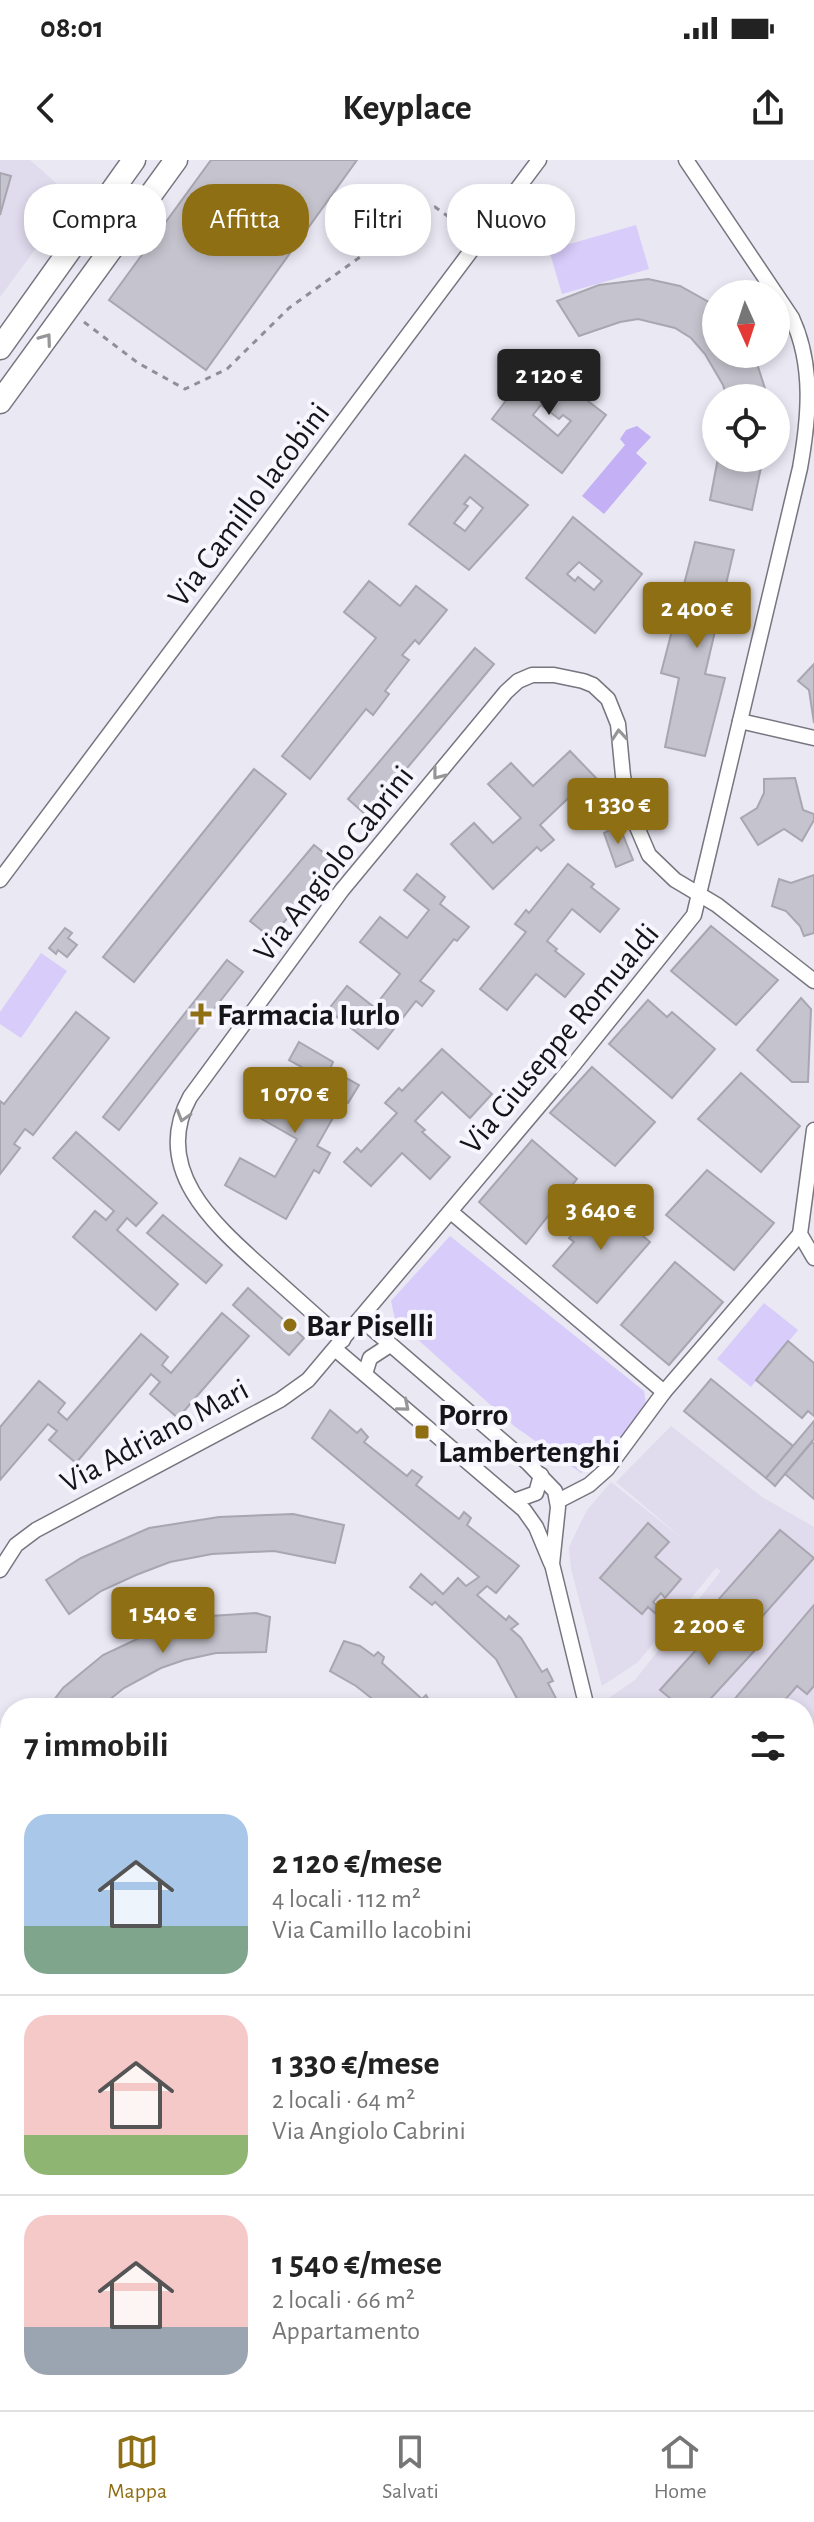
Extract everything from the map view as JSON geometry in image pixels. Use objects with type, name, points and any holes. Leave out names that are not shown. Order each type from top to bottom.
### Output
[{"type":"main road","points":[[0,348],[134,160]]},
{"type":"main road","points":[[0,402],[176,160]]},
{"type":"street","name":"Via Camillo Iacobini","points":[[521,184],[539,160]]},
{"type":"street","name":"Via Giuseppe Romualdi","points":[[361,1319],[682,933],[694,915],[700,894],[800,468],[810,376],[804,347],[792,318],[686,160]]},
{"type":"street","name":"Via Camillo Iacobini","points":[[0,880],[467,256]]},
{"type":"street","name":"Via Angiolo Cabrini","points":[[552,1564],[533,1521],[514,1501],[365,1374],[212,1220],[188,1184],[180,1160],[178,1141],[181,1118],[190,1097],[342,890],[506,692],[523,678],[543,674],[583,681],[602,691],[608,699],[616,714],[623,776],[637,833],[661,869],[700,894],[814,981]]},
{"type":"street","points":[[740,721],[814,738]]},
{"type":"street","points":[[558,1501],[589,1485],[602,1474],[664,1392],[800,1234],[814,1130]]},
{"type":"street","points":[[451,1212],[664,1392]]},
{"type":"street","points":[[800,1234],[814,1258]]},
{"type":"street","points":[[361,1319],[551,1485],[558,1501],[552,1564],[585,1698]]},
{"type":"street","name":"Via Adriano Mari","points":[[0,1570],[7,1557],[28,1535],[280,1400],[308,1380],[361,1319]]},
{"type":"street","points":[[365,1374],[370,1358],[390,1345]]},
{"type":"street","points":[[514,1501],[536,1493],[541,1475]]},
{"type":"path","points":[[67,309],[138,363],[185,389],[227,369],[289,308],[423,212],[435,207],[447,215]]},
{"type":"shaded area","points":[[0,160],[30,160],[57,184],[24,184],[24,256],[30,256],[0,297]]},
{"type":"shaded area","points":[[636,225],[649,269],[562,294],[551,256],[575,256],[575,243]]},
{"type":"shaded area","points":[[637,426],[651,437],[636,453],[647,463],[604,514],[582,496],[625,445],[620,439],[626,430]]},
{"type":"shaded area","points":[[41,953],[67,971],[21,1038],[0,1024],[0,1012]]},
{"type":"shaded area","points":[[450,1236],[644,1391],[646,1405],[618,1444],[592,1468],[581,1473],[514,1426],[395,1319],[391,1301]]},
{"type":"shaded area","points":[[764,1303],[798,1330],[751,1387],[717,1359]]},
{"type":"shaded area","points":[[671,1426],[762,1497],[814,1527],[814,1698],[609,1698],[635,1680],[721,1571],[716,1568],[638,1662],[602,1686],[571,1569],[569,1547],[587,1510],[611,1482],[688,1543],[616,1482]]},
{"type":"building","points":[[211,160],[357,160],[340,184],[325,184],[325,205],[309,227],[309,184],[194,184]]},
{"type":"building","points":[[0,173],[11,176],[0,215]]},
{"type":"building","points":[[182,200],[182,256],[288,256],[206,370],[109,300],[141,256],[166,256],[166,222]]},
{"type":"building","points":[[648,279],[680,286],[702,298],[702,351],[691,338],[675,328],[638,319],[579,336],[557,301],[599,285]]},
{"type":"building","points":[[536,361],[606,415],[562,473],[492,419]],"holes":[[[541,405],[559,419],[563,415],[571,421],[558,436],[533,415]]]},
{"type":"building","points":[[713,368],[758,368],[764,384],[722,384]]},
{"type":"building","points":[[465,455],[528,505],[469,570],[409,524]],"holes":[[[470,497],[483,508],[465,531],[454,523],[468,506],[464,504]]]},
{"type":"building","points":[[715,472],[760,472],[752,510],[710,500]]},
{"type":"building","points":[[573,517],[642,574],[595,633],[526,578]],"holes":[[[579,562],[602,581],[594,590],[578,577],[575,581],[567,574]]]},
{"type":"building","points":[[695,542],[734,550],[705,674],[725,678],[705,756],[665,747],[679,678],[661,673]]},
{"type":"building","points":[[369,581],[400,606],[416,586],[447,610],[419,644],[415,640],[402,655],[409,660],[385,691],[389,694],[373,715],[366,709],[310,779],[282,756],[376,638],[344,612]]},
{"type":"building","points":[[475,648],[494,664],[367,816],[348,799]]},
{"type":"building","points":[[814,664],[814,723],[809,690],[798,681]]},
{"type":"building","points":[[570,751],[598,780],[585,792],[580,787],[540,825],[554,840],[541,851],[537,847],[493,889],[451,844],[474,823],[493,843],[521,818],[488,784],[511,763],[533,786]]},
{"type":"building","points":[[254,769],[286,794],[134,982],[103,957]]},
{"type":"building","points":[[795,778],[803,810],[814,814],[814,820],[802,841],[784,829],[758,845],[741,818],[757,808],[764,793],[764,779]]},
{"type":"building","points":[[619,825],[633,860],[616,867],[604,833]]},
{"type":"building","points":[[314,845],[334,861],[271,938],[250,921]]},
{"type":"building","points":[[568,864],[619,909],[600,932],[572,909],[547,941],[584,974],[565,997],[536,974],[507,1010],[480,989],[526,932],[515,924],[526,910],[529,913]]},
{"type":"building","points":[[417,874],[445,897],[440,904],[469,927],[457,941],[454,939],[420,981],[434,991],[422,1006],[416,1001],[378,1049],[328,1010],[347,986],[374,1007],[400,974],[360,942],[380,917],[407,938],[429,910],[404,890]]},
{"type":"building","points":[[814,875],[814,933],[804,936],[800,926],[786,911],[772,906],[779,879],[791,883]]},
{"type":"building","points":[[711,926],[778,980],[736,1025],[671,971]]},
{"type":"building","points":[[65,928],[72,933],[68,938],[77,945],[67,957],[49,948]]},
{"type":"building","points":[[227,960],[243,972],[119,1130],[103,1117]]},
{"type":"building","points":[[801,998],[811,1009],[808,1082],[792,1082],[757,1050]]},
{"type":"building","points":[[648,1000],[667,1017],[672,1012],[715,1049],[672,1098],[609,1044]]},
{"type":"building","points":[[76,1012],[109,1038],[33,1135],[25,1129],[14,1144],[20,1148],[0,1174],[0,1101],[4,1104]]},
{"type":"building","points":[[299,1042],[333,1062],[330,1069],[359,1085],[348,1103],[343,1100],[317,1146],[330,1153],[319,1173],[314,1170],[286,1219],[225,1185],[240,1158],[275,1177],[297,1139],[251,1113],[265,1089],[298,1107],[316,1075],[289,1060]]},
{"type":"building","points":[[442,1049],[492,1094],[470,1118],[442,1092],[415,1121],[425,1130],[422,1132],[450,1157],[430,1179],[402,1153],[371,1186],[344,1162],[357,1148],[361,1152],[397,1113],[385,1103],[399,1088],[402,1091]]},
{"type":"building","points":[[592,1067],[655,1122],[615,1166],[550,1113]]},
{"type":"building","points":[[741,1073],[800,1126],[761,1172],[698,1119]]},
{"type":"building","points":[[76,1132],[157,1203],[136,1226],[127,1218],[117,1230],[178,1284],[156,1310],[73,1237],[95,1211],[106,1220],[114,1211],[53,1158]]},
{"type":"building","points":[[532,1140],[577,1179],[526,1244],[479,1202]]},
{"type":"building","points":[[707,1170],[774,1223],[734,1270],[666,1215]]},
{"type":"building","points":[[602,1200],[650,1242],[597,1303],[553,1266],[574,1242],[569,1238]]},
{"type":"building","points":[[163,1215],[222,1265],[206,1283],[147,1233]]},
{"type":"building","points":[[675,1262],[723,1302],[669,1365],[621,1325]]},
{"type":"building","points":[[248,1288],[304,1338],[289,1355],[233,1305]]},
{"type":"building","points":[[222,1313],[249,1336],[178,1418],[150,1394],[160,1382],[151,1374],[76,1463],[49,1440],[57,1431],[48,1424],[0,1480],[0,1427],[39,1381],[65,1403],[58,1412],[67,1420],[141,1334],[168,1357],[162,1365],[171,1373]]},
{"type":"building","points":[[788,1341],[814,1363],[814,1416],[808,1411],[802,1418],[756,1380]]},
{"type":"building","points":[[711,1379],[793,1446],[766,1478],[684,1411]]},
{"type":"building","points":[[330,1410],[357,1433],[361,1429],[368,1437],[364,1442],[407,1476],[412,1470],[422,1477],[416,1485],[459,1519],[464,1512],[471,1518],[467,1525],[519,1566],[496,1593],[487,1586],[477,1595],[506,1620],[509,1616],[518,1624],[511,1629],[521,1638],[542,1672],[547,1669],[553,1681],[548,1683],[556,1698],[517,1698],[496,1659],[435,1602],[432,1605],[410,1587],[421,1574],[443,1594],[458,1578],[466,1586],[479,1577],[312,1438]]},
{"type":"building","points":[[814,1421],[814,1439],[775,1486],[766,1478]]},
{"type":"building","points":[[812,1442],[814,1444],[814,1499],[785,1474]]},
{"type":"building","points":[[293,1514],[344,1525],[335,1563],[274,1551],[212,1554],[170,1562],[101,1591],[69,1614],[46,1580],[81,1558],[149,1528],[219,1517]]},
{"type":"building","points":[[648,1523],[669,1542],[655,1557],[681,1579],[665,1598],[661,1593],[653,1602],[661,1609],[656,1614],[648,1607],[642,1614],[600,1578]]},
{"type":"building","points":[[780,1530],[814,1558],[753,1627],[718,1600]]},
{"type":"building","points":[[814,1605],[814,1686],[807,1694],[797,1686],[787,1698],[735,1698]]},
{"type":"building","points":[[256,1613],[270,1617],[266,1652],[216,1653],[184,1660],[161,1668],[112,1698],[56,1698],[103,1655],[154,1631],[195,1617]]},
{"type":"building","points":[[724,1619],[757,1648],[711,1698],[670,1698],[660,1690]]},
{"type":"building","points":[[344,1641],[360,1646],[374,1656],[378,1652],[384,1657],[382,1663],[421,1698],[371,1698],[330,1671]]},
{"type":"place","name":"Farmacia Iurlo","points":[[201,1014]]},
{"type":"place","name":"Bar Piselli","points":[[290,1325]]},
{"type":"place","name":"Porro Lambertenghi","points":[[422,1432]]}]
